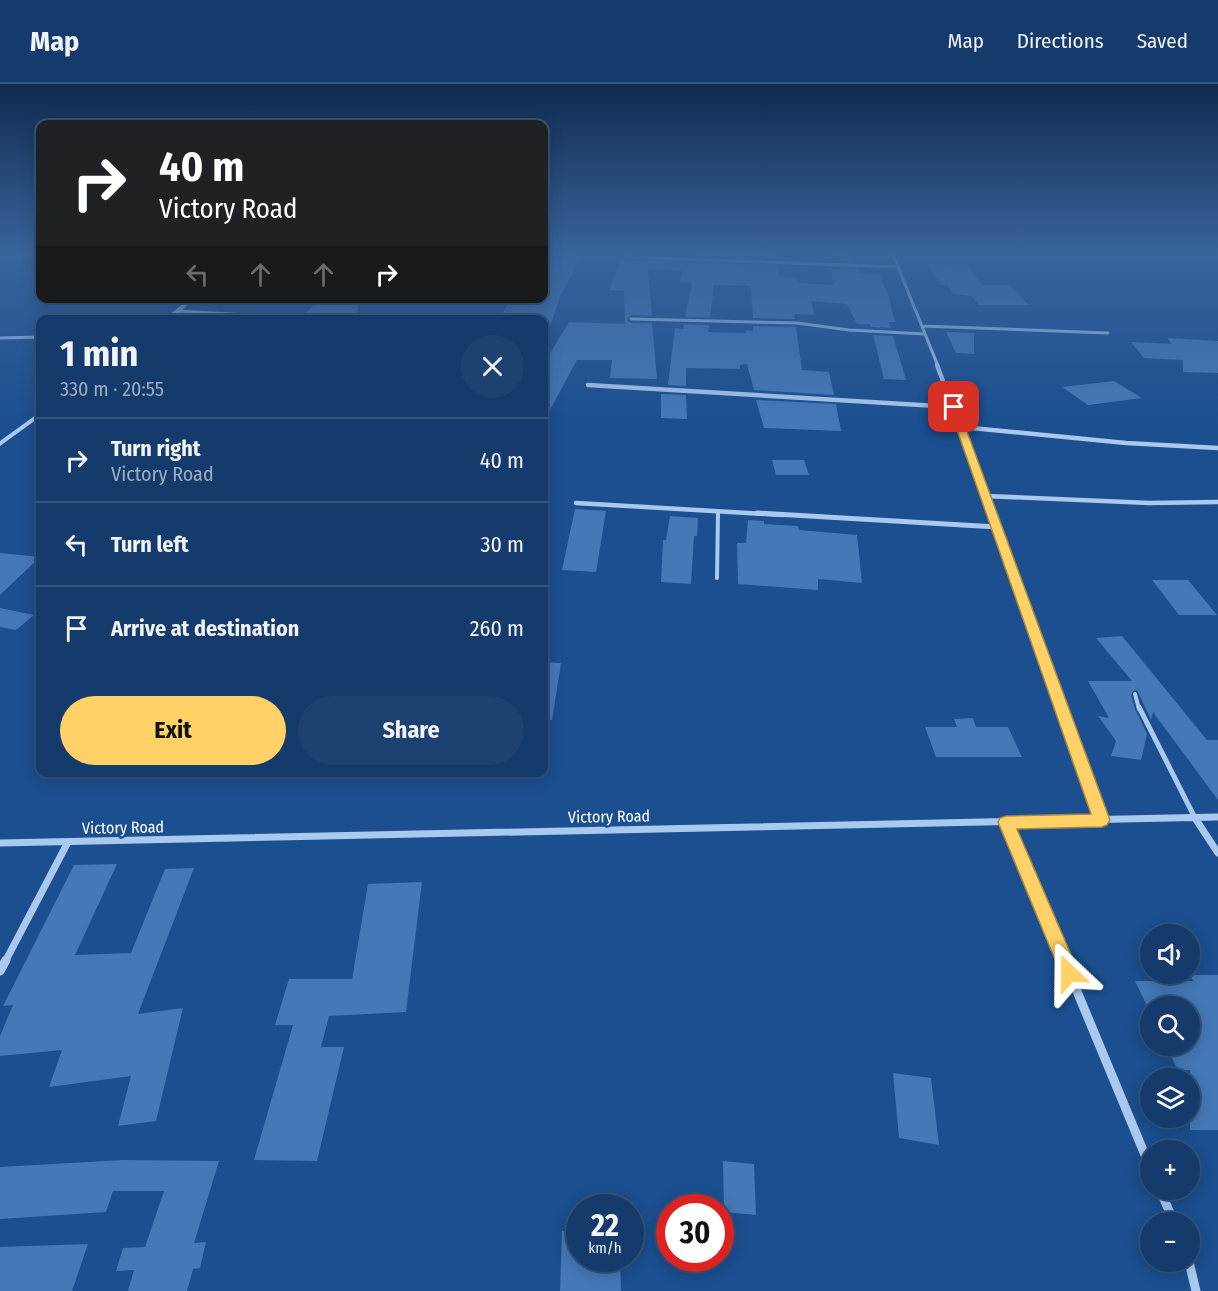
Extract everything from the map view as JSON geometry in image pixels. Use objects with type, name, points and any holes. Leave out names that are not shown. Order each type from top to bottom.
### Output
[{"type":"street","points":[[172,315],[180,308]]},
{"type":"street","points":[[915,308],[954,407],[1102,820]]},
{"type":"street","points":[[177,311],[249,315]]},
{"type":"street","points":[[631,319],[797,323],[849,330],[925,334]]},
{"type":"street","points":[[922,326],[1108,333]]},
{"type":"street","points":[[0,338],[36,337]]},
{"type":"street","points":[[588,385],[954,407]]},
{"type":"street","points":[[0,444],[36,417]]},
{"type":"street","points":[[961,427],[1126,443],[1218,448]]},
{"type":"street","points":[[986,496],[1218,502]]},
{"type":"street","points":[[576,503],[997,527]]},
{"type":"street","name":"Victory Road","points":[[0,843],[1218,817]]},
{"type":"street","points":[[1195,818],[1218,853]]},
{"type":"street","points":[[1006,822],[1140,1143]]},
{"type":"street","points":[[0,971],[68,842]]},
{"type":"street","points":[[1191,1272],[1196,1291]]},
{"type":"lane","points":[[717,578],[718,511]]},
{"type":"lane","points":[[1135,694],[1137,704],[1195,818]]},
{"type":"building","points":[[310,308],[358,308],[357,315],[304,314]]},
{"type":"building","points":[[505,308],[556,308],[548,332],[548,315],[502,315]]},
{"type":"building","points":[[625,308],[651,308],[652,316],[631,315],[627,320],[631,323],[652,323],[657,379],[610,378],[612,360],[577,360],[548,413],[548,357],[569,322],[625,324]]},
{"type":"building","points":[[687,308],[711,308],[710,317],[685,317]]},
{"type":"building","points":[[752,308],[813,308],[814,315],[794,314],[795,319],[753,318]]},
{"type":"building","points":[[849,308],[892,308],[895,322],[889,322],[891,328],[857,324]]},
{"type":"building","points":[[684,324],[709,325],[708,332],[746,333],[746,330],[753,331],[753,326],[796,327],[802,370],[829,372],[834,395],[754,390],[747,364],[740,365],[740,369],[686,368],[686,386],[668,385],[675,328],[683,329]]},
{"type":"building","points":[[946,332],[974,333],[974,354],[956,353]]},
{"type":"building","points":[[873,335],[893,336],[906,380],[884,379]]},
{"type":"building","points":[[1167,338],[1218,341],[1218,373],[1183,372],[1183,360],[1144,358],[1131,342],[1172,344]]},
{"type":"building","points":[[1114,381],[1142,398],[1088,405],[1062,387]]},
{"type":"building","points":[[661,394],[686,395],[687,419],[661,418]]},
{"type":"building","points":[[756,400],[836,404],[841,431],[764,428]]},
{"type":"building","points":[[772,460],[804,460],[809,475],[776,475]]},
{"type":"building","points":[[575,509],[606,511],[596,572],[562,570]]},
{"type":"building","points":[[670,516],[698,518],[697,536],[694,536],[691,584],[661,582],[663,540],[666,540]]},
{"type":"building","points":[[748,520],[764,521],[764,524],[798,526],[799,530],[857,535],[862,583],[818,579],[818,590],[738,584],[737,543],[746,543]]},
{"type":"building","points":[[0,553],[36,557],[36,561],[0,595]]},
{"type":"building","points":[[1152,580],[1188,580],[1217,615],[1179,615]]},
{"type":"building","points":[[0,608],[34,615],[16,630],[0,627]]},
{"type":"building","points":[[1122,636],[1207,740],[1218,740],[1218,800],[1153,712],[1151,720],[1137,690],[1131,695],[1147,734],[1141,760],[1111,756],[1116,741],[1098,716],[1109,718],[1088,681],[1132,681],[1096,638]]},
{"type":"building","points":[[548,662],[561,663],[552,720],[548,720]]},
{"type":"building","points":[[973,718],[976,727],[1008,727],[1022,757],[936,757],[925,727],[957,727],[954,719]]},
{"type":"building","points":[[117,864],[75,955],[131,953],[165,869],[194,868],[138,1014],[183,1008],[156,1121],[118,1126],[131,1076],[49,1087],[62,1050],[0,1056],[0,1036],[13,1005],[3,1006],[74,865]]},
{"type":"building","points":[[422,882],[406,1012],[329,1016],[321,1047],[344,1047],[317,1161],[254,1160],[293,1025],[275,1025],[289,979],[352,979],[368,884]]},
{"type":"building","points":[[1200,975],[1218,975],[1218,1130],[1190,1130],[1190,1128],[1200,1128],[1200,1068],[1177,1068],[1171,1056],[1200,1056],[1200,996],[1142,996],[1135,981],[1140,981],[1140,984],[1200,984]]},
{"type":"building","points":[[893,1073],[931,1078],[939,1145],[899,1138]]},
{"type":"building","points":[[123,1160],[219,1161],[194,1243],[206,1242],[200,1268],[193,1269],[187,1291],[128,1291],[134,1270],[116,1271],[123,1248],[145,1247],[164,1191],[113,1191],[106,1212],[0,1219],[0,1167]]},
{"type":"building","points":[[723,1161],[754,1164],[756,1215],[734,1213],[734,1194],[724,1194]]},
{"type":"building","points":[[562,1231],[566,1231],[566,1272],[620,1272],[621,1291],[560,1291]]},
{"type":"building","points":[[88,1244],[72,1291],[0,1291],[0,1247]]},
{"type":"route","points":[[954,407],[1102,820],[1006,822],[1069,973]]}]
